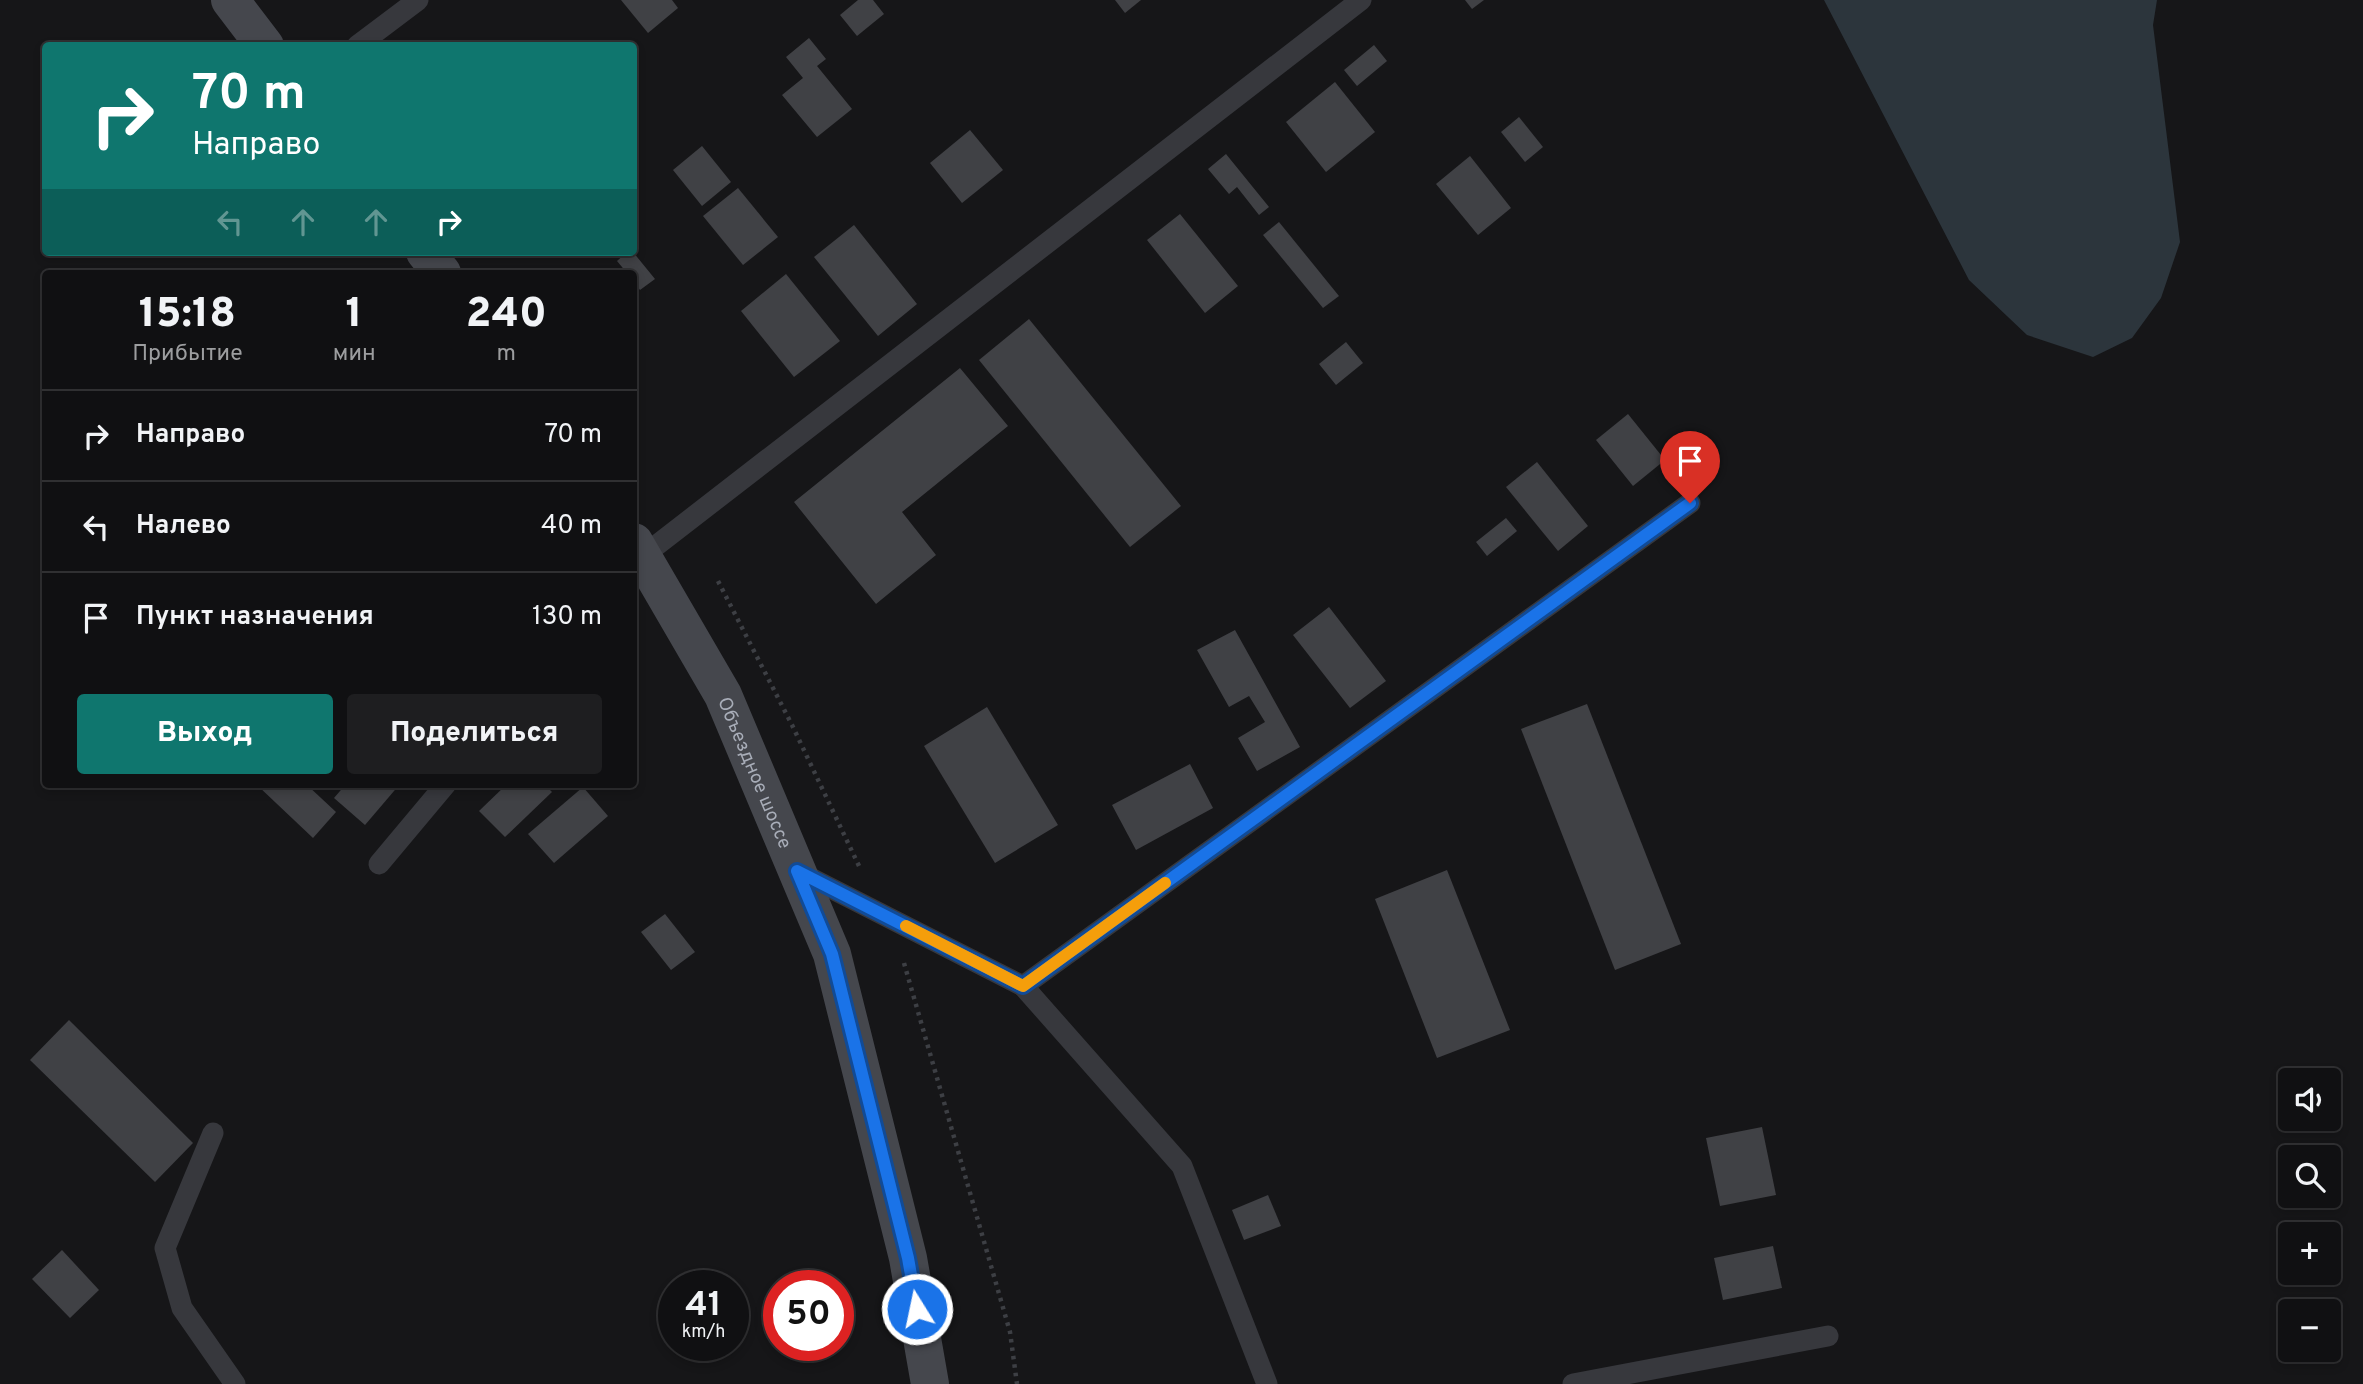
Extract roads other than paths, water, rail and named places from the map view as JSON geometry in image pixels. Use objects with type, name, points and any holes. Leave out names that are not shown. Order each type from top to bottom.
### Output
[{"type":"main road","points":[[230,0],[262,42]]},
{"type":"main road","points":[[428,256],[440,270]]},
{"type":"main road","name":"Объездное шоссе","points":[[637,554],[723,695],[832,954],[908,1258],[930,1384]]},
{"type":"lane","points":[[362,42],[418,0]]},
{"type":"lane","points":[[637,554],[1361,0]]},
{"type":"lane","points":[[1023,986],[1690,503]]},
{"type":"lane","points":[[379,864],[443,788]]},
{"type":"lane","points":[[797,871],[1023,986],[1182,1166],[1267,1384]]},
{"type":"lane","points":[[214,1133],[165,1248],[182,1308],[235,1384]]},
{"type":"lane","points":[[1573,1384],[1828,1336]]}]
